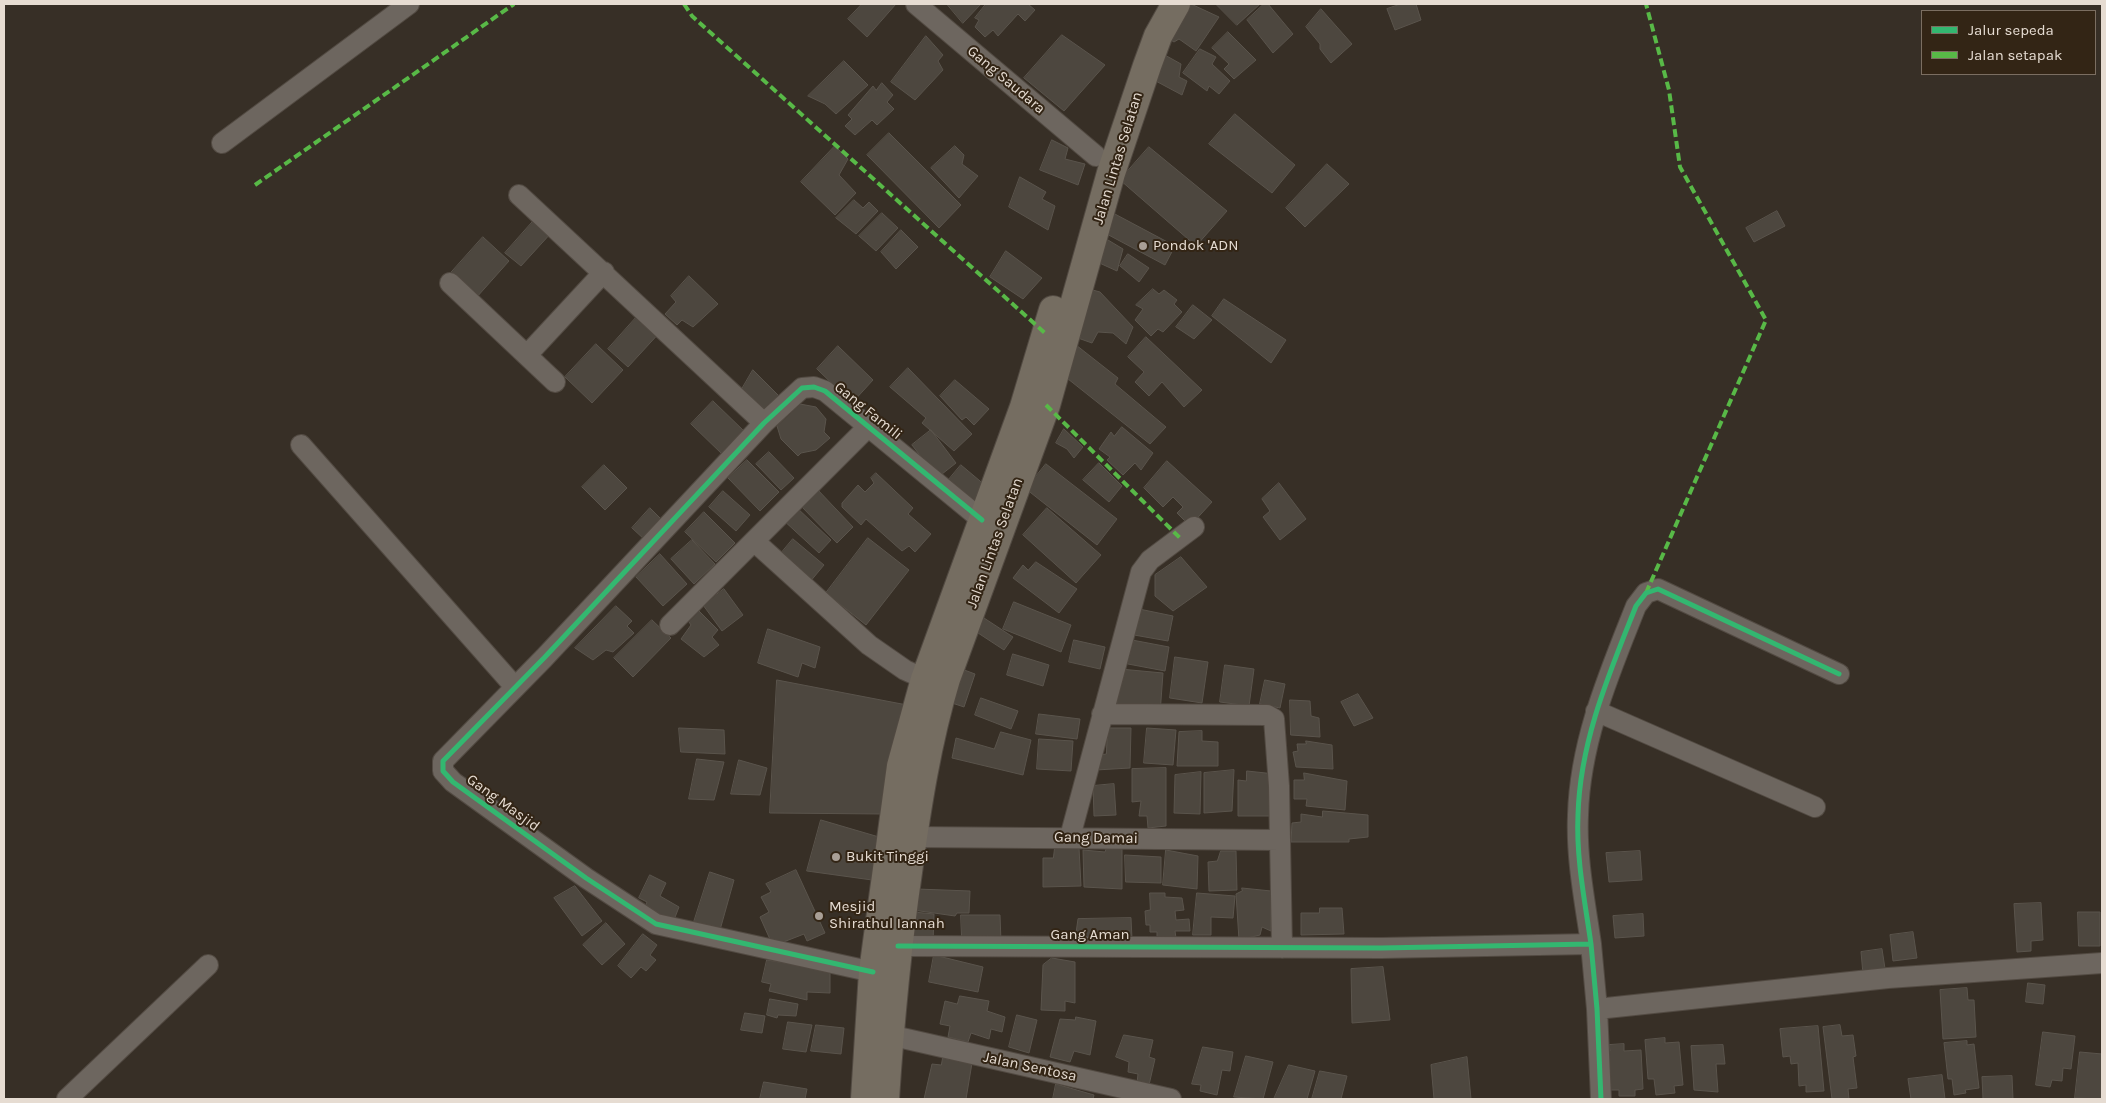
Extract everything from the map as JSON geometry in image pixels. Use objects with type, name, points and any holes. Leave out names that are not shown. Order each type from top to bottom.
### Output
[{"type":"highway","name":"Jalan Lintas Selatan","points":[[885,1099],[898,946],[912,837],[924,765],[946,679],[1046,405],[1058,326],[1096,156],[1130,56],[1154,4]]},
{"type":"highway","name":"Jalan Lintas Selatan","points":[[865,1099],[873,972],[901,766],[925,679],[1024,407],[1058,326],[1158,36],[1176,4]]},
{"type":"street","points":[[222,144],[409,4]]},
{"type":"street","name":"Gang Saudara","points":[[916,4],[1096,156]]},
{"type":"street","points":[[519,195],[604,272],[764,423]]},
{"type":"street","points":[[527,355],[604,272]]},
{"type":"street","points":[[450,284],[555,382]]},
{"type":"street","name":"Gang Famili","points":[[676,514],[764,423],[802,388],[814,387],[825,391],[867,428],[982,520]]},
{"type":"street","points":[[670,625],[867,428]]},
{"type":"street","points":[[301,445],[515,687]]},
{"type":"street","name":"Gang Masjid","points":[[676,514],[515,687],[443,761],[443,771],[453,782],[586,878],[656,924],[873,972]]},
{"type":"street","points":[[1070,838],[1141,572],[1150,560],[1194,526]]},
{"type":"street","points":[[754,541],[869,644],[905,670],[925,679]]},
{"type":"street","points":[[1601,1099],[1597,1009],[1591,944],[1579,855],[1578,815],[1584,753],[1596,711],[1636,606],[1646,594],[1658,589],[1839,674]]},
{"type":"street","points":[[1596,711],[1815,807]]},
{"type":"street","points":[[1102,714],[1271,716],[1274,719],[1279,786],[1282,948]]},
{"type":"street","name":"Gang Damai","points":[[912,837],[1280,840]]},
{"type":"street","name":"Gang Aman","points":[[898,946],[1282,948],[1591,944]]},
{"type":"street","points":[[1597,1009],[1888,978],[2102,963]]},
{"type":"street","points":[[67,1099],[208,965]]},
{"type":"street","name":"Jalan Sentosa","points":[[889,1036],[1171,1099]]},
{"type":"building","points":[[862,4],[896,4],[867,37],[848,19]]},
{"type":"building","points":[[947,4],[981,4],[963,23]]},
{"type":"building","points":[[986,4],[1028,4],[1035,10],[1025,21],[1018,14],[998,36],[993,30],[985,37],[975,27],[979,20],[975,18]]},
{"type":"building","points":[[1191,4],[1219,17],[1196,51],[1179,39],[1174,42],[1169,39]]},
{"type":"building","points":[[1216,4],[1260,4],[1237,25]]},
{"type":"building","points":[[1264,4],[1268,4],[1293,34],[1273,53],[1247,20]]},
{"type":"building","points":[[1401,4],[1416,4],[1421,20],[1395,30],[1387,9]]},
{"type":"building","points":[[1321,9],[1352,44],[1331,63],[1320,49],[1320,44],[1306,27]]},
{"type":"building","points":[[1228,32],[1256,60],[1234,79],[1224,69],[1229,64],[1212,48]]},
{"type":"building","points":[[1062,35],[1105,65],[1064,111],[1024,78]]},
{"type":"building","points":[[926,36],[943,55],[938,61],[943,70],[915,100],[891,82]]},
{"type":"building","points":[[1200,49],[1216,57],[1212,64],[1230,81],[1219,94],[1209,86],[1207,91],[1183,73]]},
{"type":"building","points":[[1163,54],[1181,64],[1179,77],[1187,81],[1182,95],[1152,79]]},
{"type":"building","points":[[844,61],[868,85],[836,114],[825,104],[808,96]]},
{"type":"building","points":[[882,83],[893,95],[887,102],[894,109],[877,125],[872,120],[855,135],[845,126],[852,119],[848,115],[873,86],[876,90]]},
{"type":"building","points":[[1235,114],[1295,165],[1272,193],[1209,144]]},
{"type":"building","points":[[889,133],[961,205],[939,228],[867,155]]},
{"type":"building","points":[[1052,140],[1068,148],[1065,159],[1085,164],[1078,185],[1040,170]]},
{"type":"building","points":[[835,146],[848,159],[839,175],[856,193],[835,215],[801,182]]},
{"type":"building","points":[[955,146],[964,155],[962,164],[978,176],[959,198],[931,168]]},
{"type":"building","points":[[1149,147],[1227,211],[1196,246],[1120,180]]},
{"type":"building","points":[[1327,164],[1349,184],[1305,227],[1286,208]]},
{"type":"building","points":[[1020,177],[1046,192],[1042,199],[1055,206],[1048,230],[1009,207]]},
{"type":"building","points":[[854,200],[863,208],[869,202],[878,211],[856,234],[836,218]]},
{"type":"building","points":[[1777,211],[1785,226],[1754,242],[1746,228]]},
{"type":"building","points":[[882,213],[898,228],[876,251],[859,236]]},
{"type":"building","points":[[1113,213],[1175,246],[1165,265],[1103,232]]},
{"type":"building","points":[[536,218],[552,232],[521,266],[505,253]]},
{"type":"building","points":[[901,230],[918,247],[896,269],[881,252]]},
{"type":"building","points":[[483,237],[509,261],[476,298],[449,275]]},
{"type":"building","points":[[1103,237],[1123,249],[1117,271],[1095,261]]},
{"type":"building","points":[[1006,251],[1042,278],[1023,299],[990,277]]},
{"type":"building","points":[[1128,254],[1149,268],[1139,282],[1120,266]]},
{"type":"building","points":[[689,276],[718,304],[693,327],[682,320],[677,325],[665,314],[676,302],[671,296]]},
{"type":"building","points":[[1089,289],[1100,292],[1133,327],[1126,344],[1113,333],[1098,332],[1092,343],[1075,337]]},
{"type":"building","points":[[1153,289],[1159,294],[1164,290],[1177,300],[1174,304],[1182,312],[1163,332],[1158,329],[1151,336],[1135,320],[1143,309],[1136,305]]},
{"type":"building","points":[[1224,299],[1286,340],[1271,363],[1212,316]]},
{"type":"building","points":[[1193,305],[1212,320],[1194,339],[1176,327]]},
{"type":"building","points":[[642,311],[662,330],[628,367],[608,349]]},
{"type":"building","points":[[1146,337],[1202,390],[1184,407],[1162,382],[1149,396],[1135,382],[1144,372],[1128,357]]},
{"type":"building","points":[[596,344],[623,370],[592,403],[565,377]]},
{"type":"building","points":[[1076,345],[1118,378],[1115,384],[1166,427],[1150,444],[1063,375]]},
{"type":"building","points":[[838,346],[873,380],[852,403],[817,369]]},
{"type":"building","points":[[908,368],[972,434],[954,451],[922,423],[926,418],[890,387]]},
{"type":"building","points":[[753,370],[782,399],[770,414],[742,389]]},
{"type":"building","points":[[955,380],[989,409],[974,425],[966,417],[962,420],[940,396]]},
{"type":"building","points":[[713,401],[745,432],[723,455],[691,424]]},
{"type":"building","points":[[800,404],[816,407],[826,419],[824,432],[830,438],[816,450],[801,453],[798,456],[781,439],[777,426]]},
{"type":"building","points":[[1122,427],[1153,453],[1141,470],[1135,463],[1123,475],[1107,460],[1110,457],[1099,449],[1111,432],[1114,436]]},
{"type":"building","points":[[1064,429],[1083,447],[1074,458],[1067,449],[1056,443]]},
{"type":"building","points":[[931,430],[956,463],[937,478],[912,445]]},
{"type":"building","points":[[769,452],[794,478],[781,490],[756,464]]},
{"type":"building","points":[[747,460],[779,492],[760,511],[728,478]]},
{"type":"building","points":[[1167,461],[1212,502],[1190,526],[1177,513],[1183,507],[1173,497],[1163,507],[1144,488]]},
{"type":"building","points":[[1099,463],[1122,486],[1109,502],[1083,480]]},
{"type":"building","points":[[1046,464],[1117,519],[1097,545],[1026,489]]},
{"type":"building","points":[[604,465],[627,488],[605,510],[582,487]]},
{"type":"building","points":[[961,465],[986,486],[972,504],[946,483]]},
{"type":"building","points":[[876,473],[913,508],[908,514],[931,534],[915,552],[909,546],[902,551],[866,519],[861,525],[842,507],[842,503],[858,485],[865,492],[874,483],[871,478]]},
{"type":"building","points":[[1279,483],[1306,519],[1280,540],[1263,517],[1270,511],[1262,499]]},
{"type":"building","points":[[817,489],[853,527],[837,543],[800,505]]},
{"type":"building","points":[[723,491],[750,515],[736,531],[709,507]]},
{"type":"building","points":[[795,506],[831,540],[819,553],[782,519]]},
{"type":"building","points":[[650,508],[664,522],[646,541],[632,528]]},
{"type":"building","points":[[1047,508],[1101,555],[1076,583],[1023,535]]},
{"type":"building","points":[[704,512],[735,543],[716,562],[685,532]]},
{"type":"building","points":[[868,538],[909,570],[866,625],[826,593]]},
{"type":"building","points":[[793,539],[824,565],[809,583],[778,557]]},
{"type":"building","points":[[692,540],[715,564],[694,584],[671,559]]},
{"type":"building","points":[[660,554],[687,584],[663,606],[636,577]]},
{"type":"building","points":[[1181,557],[1207,587],[1173,611],[1155,596],[1155,575]]},
{"type":"building","points":[[1036,562],[1077,589],[1059,613],[1013,578],[1023,565],[1028,570]]},
{"type":"building","points":[[724,589],[743,615],[722,631],[703,605]]},
{"type":"building","points":[[1014,602],[1071,625],[1061,652],[1003,629]]},
{"type":"building","points":[[616,606],[632,621],[627,626],[634,633],[613,652],[606,650],[593,660],[575,648]]},
{"type":"building","points":[[1139,609],[1173,616],[1168,641],[1134,635]]},
{"type":"building","points":[[699,611],[718,630],[712,637],[719,645],[704,657],[681,639],[691,625],[689,622]]},
{"type":"building","points":[[984,618],[1013,637],[1004,650],[975,631]]},
{"type":"building","points":[[652,620],[671,638],[633,677],[614,658]]},
{"type":"building","points":[[768,629],[820,647],[815,668],[802,663],[798,677],[758,663]]},
{"type":"building","points":[[1074,640],[1105,647],[1100,669],[1069,662]]},
{"type":"building","points":[[1132,640],[1169,647],[1165,671],[1128,664]]},
{"type":"building","points":[[1013,654],[1049,665],[1043,686],[1007,675]]},
{"type":"building","points":[[1175,657],[1208,662],[1202,703],[1170,698]]},
{"type":"building","points":[[1225,665],[1254,669],[1249,706],[1220,702]]},
{"type":"building","points":[[959,668],[975,674],[964,707],[949,702]]},
{"type":"building","points":[[1120,669],[1163,673],[1160,714],[1117,709]]},
{"type":"building","points":[[777,680],[907,705],[883,814],[770,813]]},
{"type":"building","points":[[1265,680],[1285,684],[1280,708],[1260,704]]},
{"type":"building","points":[[1358,694],[1373,718],[1354,726],[1341,702]]},
{"type":"building","points":[[981,698],[1018,711],[1011,729],[975,715]]},
{"type":"building","points":[[1290,700],[1310,701],[1311,716],[1319,718],[1320,737],[1291,735]]},
{"type":"building","points":[[1039,714],[1080,719],[1077,739],[1036,734]]},
{"type":"building","points":[[679,728],[724,730],[725,754],[681,752]]},
{"type":"building","points":[[1108,728],[1131,728],[1130,768],[1096,770],[1096,756],[1106,754]]},
{"type":"building","points":[[1147,728],[1176,730],[1173,765],[1144,763]]},
{"type":"building","points":[[1202,731],[1202,741],[1218,742],[1218,766],[1177,766],[1179,732]]},
{"type":"building","points":[[1001,732],[1031,740],[1023,775],[952,758],[956,738],[994,749]]},
{"type":"building","points":[[1039,739],[1073,741],[1071,771],[1037,769]]},
{"type":"building","points":[[1306,741],[1332,745],[1333,769],[1296,767],[1293,752],[1298,751],[1297,744],[1306,744]]},
{"type":"building","points":[[697,759],[724,762],[714,800],[689,799]]},
{"type":"building","points":[[739,760],[767,768],[760,795],[731,794]]},
{"type":"building","points":[[1166,768],[1166,826],[1148,828],[1147,816],[1139,816],[1141,801],[1132,802],[1132,769]]},
{"type":"building","points":[[1234,770],[1232,811],[1204,813],[1204,773]]},
{"type":"building","points":[[1247,771],[1275,774],[1274,816],[1238,816],[1238,780],[1246,781]]},
{"type":"building","points":[[1201,772],[1200,814],[1174,813],[1175,775]]},
{"type":"building","points":[[1304,773],[1347,781],[1345,810],[1306,806],[1307,799],[1294,799],[1294,780],[1304,780]]},
{"type":"building","points":[[1114,784],[1116,815],[1094,816],[1093,786]]},
{"type":"building","points":[[1323,811],[1368,815],[1368,837],[1349,839],[1349,842],[1291,842],[1292,823],[1301,822],[1301,814],[1322,817]]},
{"type":"building","points":[[821,820],[879,837],[872,880],[807,871]]},
{"type":"building","points":[[1055,848],[1079,848],[1081,886],[1043,887],[1043,858],[1053,858]]},
{"type":"building","points":[[1122,848],[1122,889],[1084,887],[1083,850],[1105,852],[1106,849]]},
{"type":"building","points":[[1166,850],[1198,856],[1197,889],[1163,885]]},
{"type":"building","points":[[1221,851],[1236,851],[1237,890],[1209,891],[1208,862],[1217,861]]},
{"type":"building","points":[[1640,851],[1642,880],[1609,882],[1606,853]]},
{"type":"building","points":[[1125,855],[1161,857],[1161,883],[1126,882]]},
{"type":"building","points":[[796,870],[825,933],[807,941],[804,934],[773,946],[760,917],[769,912],[761,897],[771,892],[766,884]]},
{"type":"building","points":[[710,872],[734,880],[720,930],[694,922]]},
{"type":"building","points":[[650,875],[666,883],[660,896],[679,907],[672,925],[643,911],[647,902],[639,898]]},
{"type":"building","points":[[575,886],[602,921],[582,936],[554,898]]},
{"type":"building","points":[[1242,888],[1271,891],[1271,931],[1262,927],[1260,935],[1239,940],[1236,894],[1242,891]]},
{"type":"building","points":[[917,889],[970,891],[969,913],[957,913],[955,916],[913,910]]},
{"type":"building","points":[[1150,893],[1165,893],[1165,897],[1182,898],[1184,910],[1175,911],[1176,920],[1189,919],[1190,931],[1175,931],[1176,938],[1157,937],[1157,932],[1150,932],[1150,925],[1146,925],[1145,911],[1150,910]]},
{"type":"building","points":[[1197,893],[1235,896],[1233,918],[1211,917],[1211,935],[1193,935]]},
{"type":"building","points":[[2041,903],[2043,940],[2031,941],[2031,951],[2017,952],[2014,904]]},
{"type":"building","points":[[1320,908],[1342,908],[1344,934],[1301,935],[1301,913],[1319,913]]},
{"type":"building","points":[[913,912],[934,914],[933,943],[910,942]]},
{"type":"building","points":[[2078,912],[2100,912],[2100,946],[2079,946]]},
{"type":"building","points":[[1643,914],[1644,936],[1615,938],[1613,916]]},
{"type":"building","points":[[961,915],[1000,915],[1001,942],[962,938]]},
{"type":"building","points":[[1131,918],[1132,939],[1075,940],[1078,919]]},
{"type":"building","points":[[606,923],[625,944],[602,965],[583,945]]},
{"type":"building","points":[[1913,932],[1917,958],[1893,961],[1890,935]]},
{"type":"building","points":[[643,934],[657,945],[650,955],[656,960],[646,971],[641,967],[631,978],[618,966]]},
{"type":"building","points":[[1882,949],[1886,975],[1863,974],[1861,952]]},
{"type":"building","points":[[934,955],[983,967],[978,992],[929,982]]},
{"type":"building","points":[[1052,958],[1075,962],[1075,1003],[1065,1001],[1065,1011],[1041,1010],[1043,965]]},
{"type":"building","points":[[767,960],[830,970],[830,993],[807,992],[807,1000],[769,991],[771,984],[762,982]]},
{"type":"building","points":[[1383,967],[1390,1020],[1352,1023],[1351,969]]},
{"type":"building","points":[[2028,983],[2045,985],[2043,1004],[2026,1002]]},
{"type":"building","points":[[1967,988],[1968,1000],[1974,1000],[1976,1037],[1943,1039],[1940,990]]},
{"type":"building","points":[[960,996],[989,1001],[987,1011],[1005,1017],[1002,1032],[991,1029],[989,1039],[971,1033],[968,1042],[948,1037],[950,1026],[940,1024],[945,1001],[957,1004]]},
{"type":"building","points":[[770,999],[798,1004],[796,1016],[778,1015],[777,1018],[767,1015]]},
{"type":"building","points":[[745,1013],[765,1016],[762,1033],[741,1030]]},
{"type":"building","points":[[1017,1015],[1037,1020],[1029,1053],[1009,1047]]},
{"type":"building","points":[[1076,1017],[1096,1021],[1090,1055],[1074,1051],[1070,1062],[1050,1057],[1060,1019],[1075,1020]]},
{"type":"building","points":[[788,1022],[812,1025],[806,1052],[783,1049]]},
{"type":"building","points":[[816,1025],[844,1028],[841,1054],[811,1051]]},
{"type":"building","points":[[1840,1025],[1842,1036],[1853,1035],[1856,1056],[1853,1057],[1857,1088],[1848,1089],[1849,1099],[1832,1099],[1823,1027]]},
{"type":"building","points":[[1818,1026],[1824,1091],[1806,1092],[1806,1085],[1799,1086],[1798,1063],[1791,1064],[1790,1056],[1783,1057],[1780,1029]]},
{"type":"building","points":[[2043,1032],[2075,1036],[2071,1069],[2063,1068],[2062,1081],[2052,1080],[2050,1087],[2036,1085]]},
{"type":"building","points":[[1124,1035],[1153,1040],[1149,1057],[1155,1059],[1149,1085],[1137,1083],[1138,1074],[1128,1072],[1129,1062],[1116,1057]]},
{"type":"building","points":[[1665,1038],[1665,1043],[1679,1042],[1683,1085],[1674,1086],[1675,1093],[1656,1095],[1654,1079],[1648,1079],[1645,1040]]},
{"type":"building","points":[[1967,1041],[1967,1045],[1974,1044],[1979,1088],[1965,1090],[1966,1093],[1954,1095],[1952,1079],[1948,1079],[1944,1043]]},
{"type":"building","points":[[1624,1044],[1624,1051],[1641,1050],[1643,1089],[1635,1090],[1635,1096],[1619,1096],[1619,1090],[1606,1090],[1604,1052],[1610,1051],[1609,1045]]},
{"type":"building","points":[[1723,1045],[1725,1064],[1716,1064],[1718,1092],[1694,1090],[1691,1046]]},
{"type":"building","points":[[1203,1047],[1233,1052],[1230,1071],[1222,1070],[1217,1095],[1200,1091],[1201,1085],[1192,1084]]},
{"type":"building","points":[[2080,1052],[2102,1054],[2101,1099],[2075,1098]]},
{"type":"building","points":[[1246,1056],[1273,1062],[1263,1099],[1234,1097]]},
{"type":"building","points":[[1467,1057],[1471,1099],[1434,1099],[1431,1065]]},
{"type":"building","points":[[943,1058],[972,1063],[966,1099],[924,1099],[932,1064],[941,1065]]},
{"type":"building","points":[[1289,1065],[1315,1071],[1307,1099],[1274,1099]]},
{"type":"building","points":[[1320,1071],[1347,1076],[1341,1099],[1312,1099]]},
{"type":"building","points":[[1942,1075],[1945,1099],[1911,1099],[1908,1079]]},
{"type":"building","points":[[2012,1076],[2013,1099],[1983,1099],[1982,1077]]},
{"type":"building","points":[[764,1082],[807,1089],[805,1099],[760,1099]]},
{"type":"building","points":[[1056,1084],[1094,1095],[1093,1099],[1053,1099]]},
{"type":"marked path","points":[[255,185],[514,4]]},
{"type":"marked path","points":[[684,4],[692,16],[1046,334]]},
{"type":"marked path","points":[[1646,4],[1669,90],[1680,167],[1766,320],[1646,593]]},
{"type":"marked path","points":[[1046,405],[1180,538]]},
{"type":"cycle path","points":[[873,972],[656,924],[586,878],[453,782],[443,771],[443,761],[544,658],[764,423],[802,388],[814,387],[825,391],[982,520]]},
{"type":"cycle path","points":[[1591,944],[1578,847],[1578,815],[1584,761],[1606,682],[1636,606],[1646,593],[1658,589],[1839,674]]},
{"type":"cycle path","points":[[898,946],[1381,948],[1591,944],[1597,1009],[1601,1099]]},
{"type":"place","name":"Pondok 'ADN","points":[[1143,246]]},
{"type":"place","name":"Bukit Tinggi","points":[[836,857]]},
{"type":"place","name":"Mesjid Shirathul Iannah","points":[[819,916]]}]
